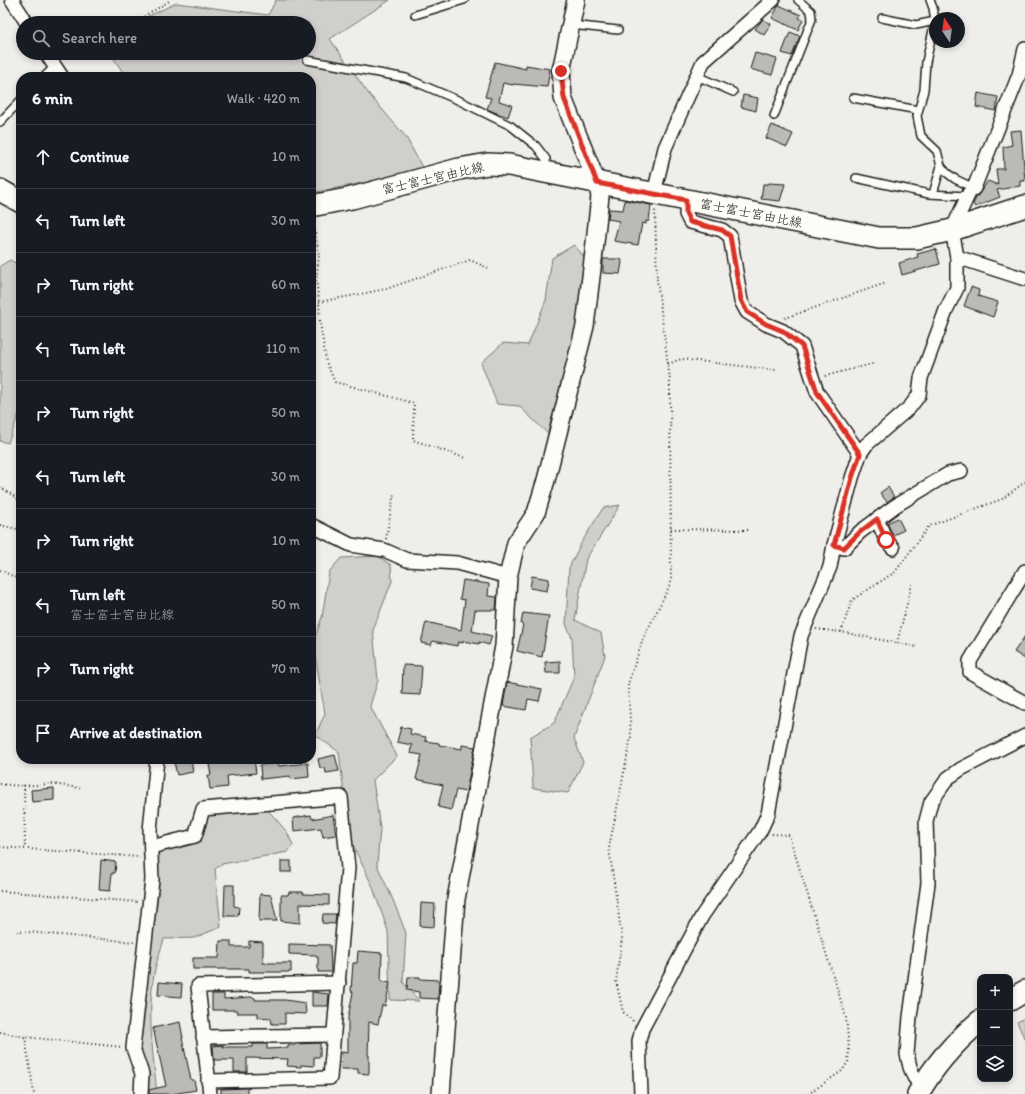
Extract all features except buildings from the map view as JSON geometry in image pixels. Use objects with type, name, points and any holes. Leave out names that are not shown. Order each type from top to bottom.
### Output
[{"type":"main road","name":"富士富士宮由比線","points":[[316,211],[352,198],[459,169],[488,164],[509,165],[546,172],[879,238],[917,238],[952,230],[1025,206]]},
{"type":"main road","points":[[0,190],[16,199]]},
{"type":"main road","points":[[1013,998],[1025,991]]},
{"type":"main road","points":[[920,1091],[944,1056],[958,1040],[977,1024]]},
{"type":"street","points":[[12,0],[22,16]]},
{"type":"street","points":[[441,1094],[456,900],[504,646],[508,577],[516,543],[536,513],[546,480],[584,326],[592,274],[600,196],[597,183],[564,98],[561,71],[576,0]]},
{"type":"street","points":[[654,193],[665,148],[703,62],[773,0]]},
{"type":"street","points":[[641,1094],[638,1041],[642,1029],[702,916],[760,831],[768,814],[801,636],[830,567],[834,545],[860,454],[866,445],[910,407],[919,395],[920,378],[946,310],[957,288],[957,257],[952,230],[971,192],[1019,75],[1025,49]]},
{"type":"street","points":[[50,60],[58,72]]},
{"type":"street","points":[[686,200],[686,214],[690,222],[722,230],[730,236],[741,300],[747,312],[766,324],[783,331],[802,346],[817,392],[860,454]]},
{"type":"street","points":[[957,257],[1025,280]]},
{"type":"street","points":[[834,545],[844,548],[860,532],[895,506],[948,474],[961,471]]},
{"type":"street","points":[[877,519],[886,540],[893,548]]},
{"type":"street","points":[[316,526],[351,544],[384,550],[407,560],[457,563],[508,577]]},
{"type":"street","points":[[1025,570],[970,660],[970,672],[1025,703]]},
{"type":"street","points":[[920,1091],[910,1067],[907,1054],[910,1017],[928,883],[926,821],[931,802],[948,778],[1025,736]]},
{"type":"street","points":[[141,1094],[142,1074],[133,1048],[152,880],[150,830],[157,764]]},
{"type":"street","points":[[151,853],[195,836],[203,808],[341,797],[348,868],[339,983],[330,1078],[209,1087],[198,986],[339,983]]},
{"type":"street","points":[[203,1037],[333,1035]]},
{"type":"lane","points":[[415,15],[464,0]]},
{"type":"lane","points":[[774,116],[812,19],[811,11],[798,0]]},
{"type":"lane","points":[[930,0],[934,12]]},
{"type":"lane","points":[[882,18],[916,25],[929,22]]},
{"type":"lane","points":[[571,25],[618,30]]},
{"type":"lane","points":[[929,48],[926,62],[924,90],[917,116],[921,136],[937,151],[941,166],[947,173],[971,192]]},
{"type":"lane","points":[[307,60],[406,78],[460,101],[512,126],[536,146],[546,159],[546,172]]},
{"type":"lane","points":[[697,76],[733,92]]},
{"type":"lane","points":[[853,98],[918,110]]},
{"type":"lane","points":[[0,122],[16,105]]},
{"type":"lane","points":[[933,194],[941,166]]},
{"type":"lane","points":[[856,178],[933,194],[971,192]]},
{"type":"path","points":[[145,16],[171,0]]},
{"type":"path","points":[[642,1029],[623,1012],[616,981],[622,938],[609,848],[631,737],[628,684],[643,639],[671,582],[670,380],[657,280],[654,193]]},
{"type":"path","points":[[316,237],[319,255],[316,280],[320,321],[326,362],[335,382],[414,403],[413,440],[465,458]]},
{"type":"path","points":[[319,302],[386,289],[470,260],[488,268]]},
{"type":"path","points":[[766,324],[886,283]]},
{"type":"path","points":[[668,364],[681,360],[776,370]]},
{"type":"path","points":[[814,379],[876,363]]},
{"type":"path","points":[[840,632],[852,600],[895,572],[929,526],[1002,499],[1025,482]]},
{"type":"path","points":[[0,487],[16,498]]},
{"type":"path","points":[[384,550],[394,493]]},
{"type":"path","points":[[0,524],[16,529]]},
{"type":"path","points":[[671,529],[750,530]]},
{"type":"path","points":[[0,570],[16,578]]},
{"type":"path","points":[[897,644],[912,584]]},
{"type":"path","points":[[805,628],[840,632],[917,647]]},
{"type":"path","points":[[0,784],[24,786],[52,784],[80,788]]},
{"type":"path","points":[[24,786],[25,849]]},
{"type":"path","points":[[760,831],[789,835],[846,1017],[849,1049],[848,1062],[842,1072],[808,1094]]},
{"type":"path","points":[[0,847],[151,853]]},
{"type":"path","points":[[0,891],[149,903]]},
{"type":"path","points":[[17,930],[145,943]]},
{"type":"path","points":[[0,1032],[25,1037],[133,1048]]},
{"type":"path","points":[[25,1037],[34,1094]]},
{"type":"shaded area","points":[[276,0],[390,0],[330,39],[368,93],[406,137],[424,171],[316,192],[316,72],[123,72],[115,60],[316,60],[316,16],[149,16],[176,3],[268,15]]},
{"type":"shaded area","points":[[574,245],[586,259],[575,336],[548,434],[519,406],[497,404],[481,363],[503,343],[528,345],[546,300],[552,258]]},
{"type":"shaded area","points":[[10,260],[16,263],[16,421],[8,443],[0,441],[0,266]]},
{"type":"shaded area","points":[[620,505],[586,559],[575,620],[601,633],[605,656],[574,738],[583,762],[568,793],[533,788],[530,737],[554,723],[574,677],[572,638],[566,624],[569,568],[580,545],[603,508]]},
{"type":"shaded area","points":[[378,556],[391,565],[392,581],[373,630],[378,680],[370,706],[397,756],[373,780],[380,828],[377,865],[406,933],[403,982],[419,1001],[390,1000],[388,931],[372,885],[349,837],[339,752],[316,736],[325,714],[316,661],[316,634],[322,617],[329,572],[341,558]]},
{"type":"shaded area","points":[[203,809],[267,809],[287,832],[293,845],[288,852],[222,864],[215,869],[221,927],[194,938],[164,939],[155,970],[151,1004],[152,1049],[157,1094],[144,1094],[137,1049],[151,851],[197,834]]},
{"type":"shaded area","points":[[1025,1018],[1025,1040],[1017,1022]]},
{"type":"route","points":[[561,71],[564,98],[597,183],[686,200],[686,214],[690,222],[722,230],[730,236],[741,300],[747,312],[766,324],[783,331],[802,346],[817,392],[860,454],[834,545],[844,548],[860,532],[877,519],[886,540]]}]
